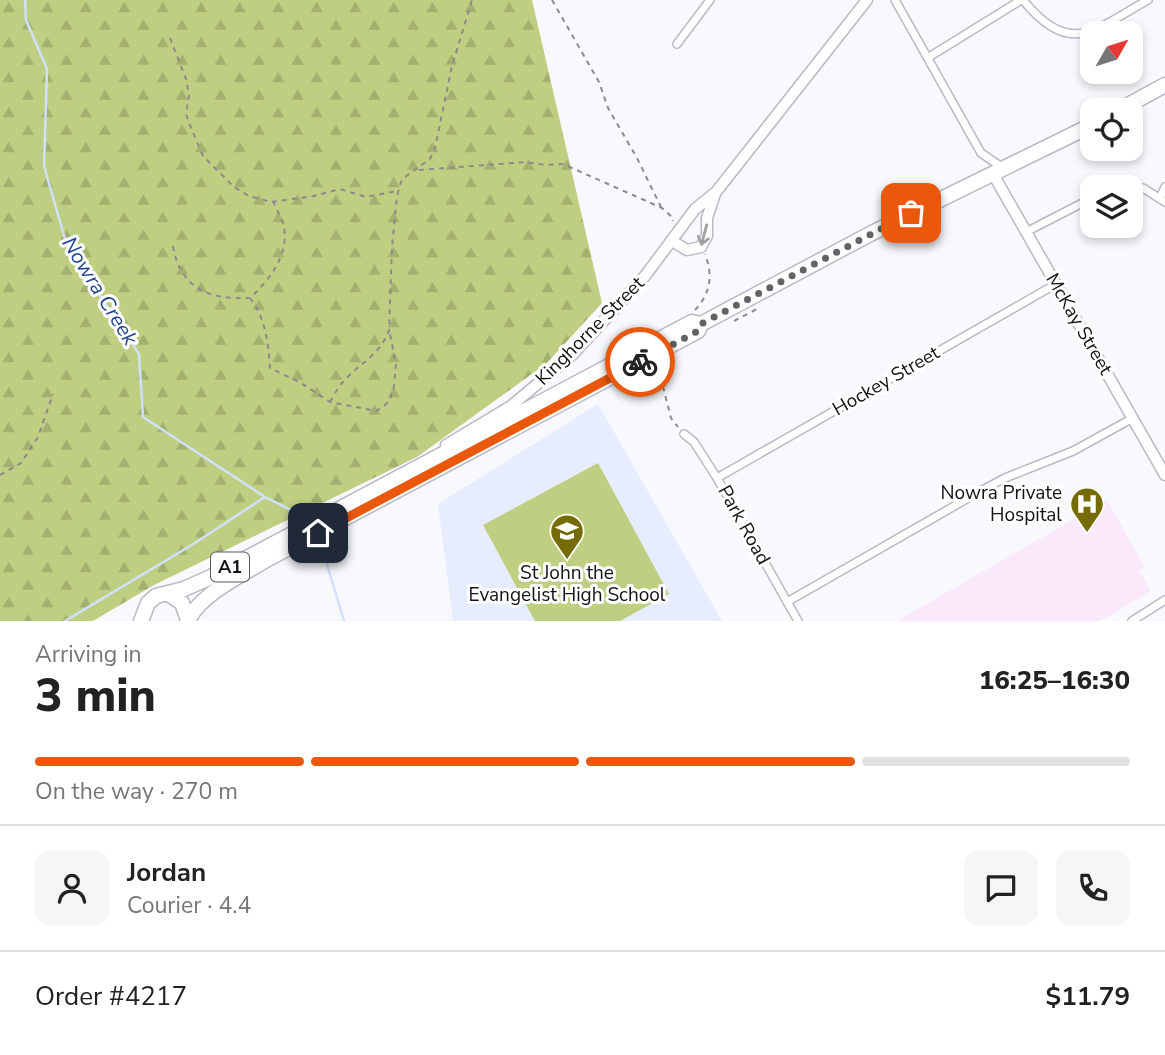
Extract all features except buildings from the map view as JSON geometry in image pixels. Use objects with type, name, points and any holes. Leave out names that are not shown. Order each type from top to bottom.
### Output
[{"type":"highway","points":[[1141,98],[1165,85]]},
{"type":"highway","name":"A1","points":[[145,618],[152,599],[197,584],[293,539],[402,482],[696,319],[1080,131]]},
{"type":"highway","name":"A1","points":[[188,621],[198,605],[293,539]]},
{"type":"highway","name":"A1","points":[[167,593],[182,603],[188,621]]},
{"type":"main road","name":"Kinghorne Street","points":[[402,482],[403,468],[511,407],[572,355],[621,304],[672,242],[695,209],[716,192],[867,0]]},
{"type":"main road","name":"McKay Street","points":[[998,171],[1026,232],[1165,475]]},
{"type":"main road","name":"Kinghorne Street","points":[[701,247],[707,236],[707,218],[716,192]]},
{"type":"main road","points":[[672,242],[687,250],[701,247]]},
{"type":"street","points":[[677,44],[710,0]]},
{"type":"street","name":"McKay Street","points":[[895,0],[981,153],[998,171]]},
{"type":"street","points":[[929,58],[1022,0],[1048,26],[1063,34],[1078,35],[1093,31],[1148,0]]},
{"type":"street","points":[[1143,188],[1163,200],[1165,187]]},
{"type":"street","points":[[1026,232],[1080,204]]},
{"type":"street","name":"Hockey Street","points":[[717,478],[1056,285]]},
{"type":"street","points":[[787,602],[1005,478],[1073,451],[1133,418]]},
{"type":"street","name":"Park Road","points":[[684,434],[694,442],[717,478],[798,621]]},
{"type":"street","points":[[1132,621],[1165,600]]},
{"type":"path","points":[[330,402],[343,382],[384,344],[389,331],[392,247],[398,191],[402,179],[430,159],[435,148],[452,66],[472,0]]},
{"type":"path","points":[[552,0],[598,82],[608,108],[662,208]]},
{"type":"path","points":[[170,38],[186,79],[189,95],[186,114],[203,156],[234,187],[249,196],[273,201],[340,190],[366,197],[398,191]]},
{"type":"path","points":[[416,170],[526,162],[563,164],[662,208],[673,218],[674,229]]},
{"type":"path","points":[[173,246],[176,267],[200,290],[223,298],[250,298],[268,281],[284,251],[284,226],[273,201]]},
{"type":"path","points":[[696,319],[710,279],[709,266],[701,247]]},
{"type":"path","points":[[250,298],[262,314],[270,368],[302,383],[330,402],[376,411],[390,400],[396,364],[389,331]]},
{"type":"path","points":[[657,361],[671,418],[684,434]]},
{"type":"path","points":[[0,475],[21,463],[38,437],[53,394]]},
{"type":"shaded area","name":"St John the Evangelist High School","points":[[598,404],[722,621],[453,621],[438,504]]},
{"type":"shaded area","name":"Nowra Private Hospital","points":[[1107,500],[1145,567],[1139,571],[1151,591],[1100,621],[897,621]]},
{"type":"green space","points":[[0,0],[532,0],[602,303],[547,363],[417,457],[154,585],[93,621],[0,621]]},
{"type":"green space","points":[[598,463],[669,594],[620,621],[535,621],[483,525]]},
{"type":"waterway","name":"Nowra Creek","points":[[25,0],[26,20],[47,69],[44,166],[67,246],[139,354],[143,417],[265,497],[195,543],[65,621]]},
{"type":"waterway","points":[[265,497],[301,515],[305,521]]},
{"type":"waterway","points":[[317,538],[344,621]]},
{"type":"way so far","points":[[640,362],[698,331],[701,324],[911,213]]},
{"type":"place","name":"Nowra Private Hospital","points":[[1087,534]]},
{"type":"place","name":"St John the Evangelist High School","points":[[567,561]]},
{"type":"route","points":[[318,533],[640,362]]}]
